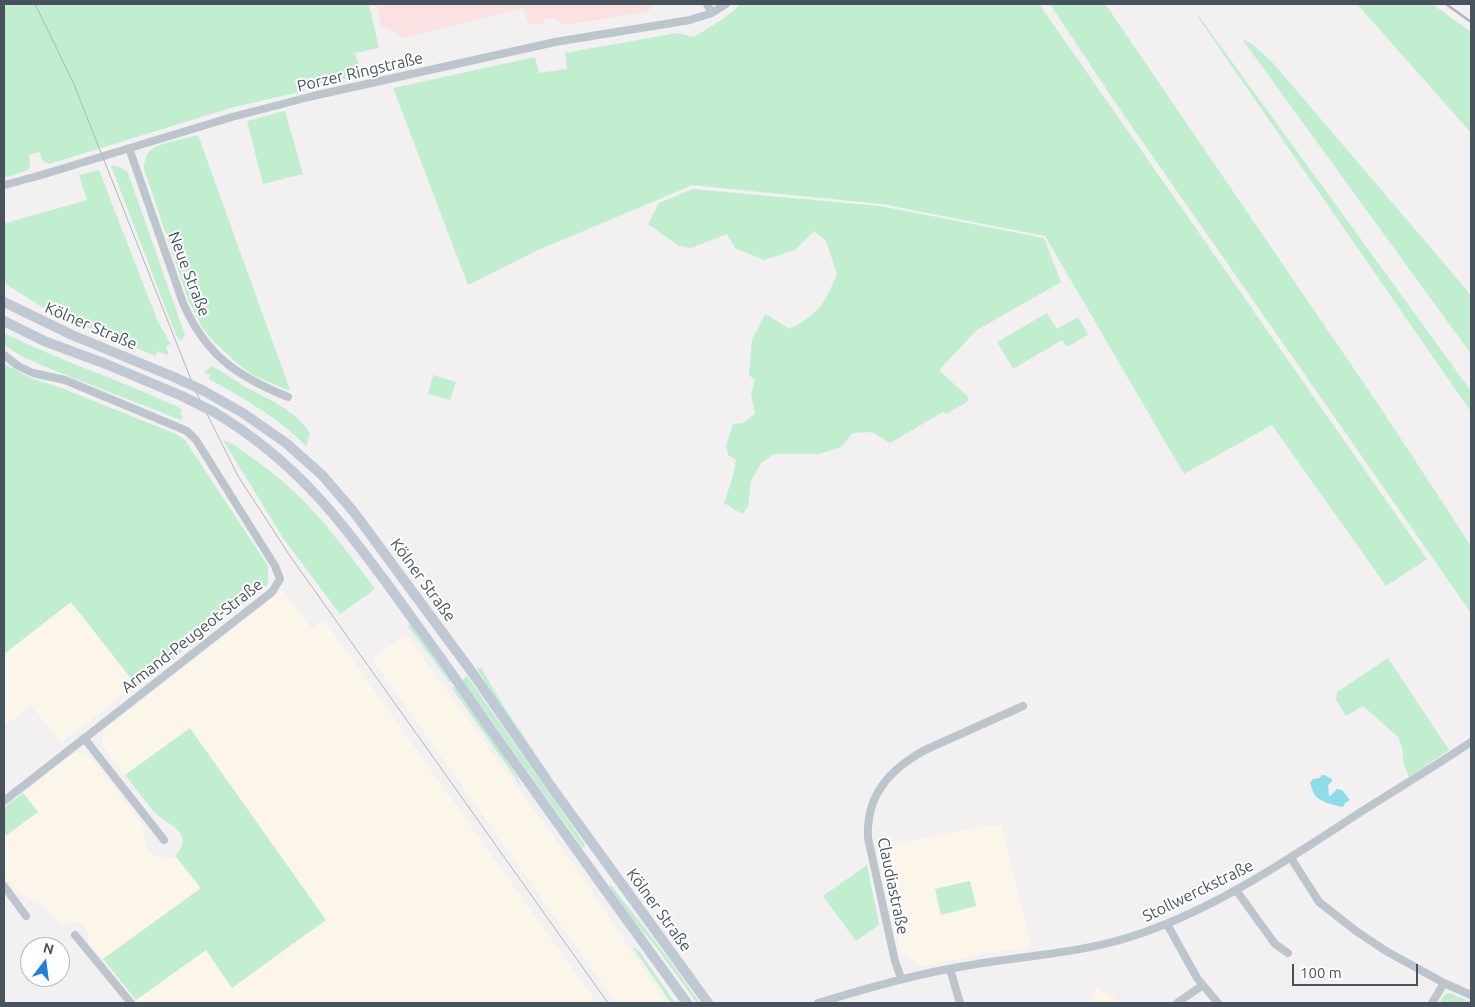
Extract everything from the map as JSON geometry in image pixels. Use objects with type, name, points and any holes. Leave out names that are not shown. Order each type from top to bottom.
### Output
[{"type":"main road","name":"Kölner Straße","points":[[4,302],[72,335],[204,391],[243,413],[286,442],[322,475],[353,511],[474,675],[603,859],[708,1003]]},
{"type":"main road","name":"Kölner Straße","points":[[4,321],[44,340],[182,396],[214,412],[249,434],[283,461],[341,522],[420,629],[686,1003]]},
{"type":"main road","points":[[590,868],[603,859]]},
{"type":"street","points":[[707,4],[712,13]]},
{"type":"street","name":"Porzer Ringstraße","points":[[4,185],[232,117],[313,96],[555,42],[690,20],[712,13],[726,4]]},
{"type":"street","name":"Neue Straße","points":[[128,148],[190,319],[209,348],[230,367],[255,383],[288,396]]},
{"type":"street","name":"Armand-Peugeot-Straße","points":[[4,355],[18,366],[33,373],[64,380],[187,431],[196,440],[275,566],[280,579],[272,592],[4,801]]},
{"type":"street","name":"Claudiastraße","points":[[901,978],[895,961],[868,838],[869,818],[877,795],[887,778],[912,757],[1023,706]]},
{"type":"street","points":[[84,738],[164,840]]},
{"type":"street","name":"Stollwerckstraße","points":[[818,1003],[901,978],[950,968],[1092,947],[1140,934],[1167,924],[1236,890],[1291,858],[1471,742]]},
{"type":"street","points":[[1291,858],[1319,902],[1356,931],[1386,951],[1444,983],[1471,994]]},
{"type":"street","points":[[4,886],[26,916]]},
{"type":"street","points":[[1236,890],[1275,944],[1288,953]]},
{"type":"street","points":[[1167,924],[1203,985],[1218,1003]]},
{"type":"street","points":[[75,935],[132,1003]]},
{"type":"street","points":[[950,968],[960,1003]]},
{"type":"street","points":[[1432,1003],[1444,983]]},
{"type":"street","points":[[1177,1003],[1203,985]]},
{"type":"shaded area","points":[[376,4],[655,4],[647,12],[567,25],[554,18],[544,20],[544,23],[528,24],[523,8],[403,38],[381,25]]},
{"type":"shaded area","points":[[283,590],[311,629],[324,620],[597,1003],[139,1003],[136,1000],[206,950],[232,988],[190,728],[125,775],[103,746],[102,735],[106,729],[127,712]]},
{"type":"shaded area","points":[[71,602],[136,685],[61,743],[31,705],[4,726],[4,654]]},
{"type":"shaded area","points":[[406,634],[578,871],[666,1003],[616,1003],[372,659]]},
{"type":"shaded area","points":[[85,753],[90,757],[141,822],[145,844],[149,852],[160,859],[168,859],[175,856],[201,888],[103,959],[89,943],[86,929],[83,925],[70,921],[62,926],[40,903],[19,893],[4,875],[4,837],[38,812],[23,793],[73,754]]},
{"type":"shaded area","points":[[1002,825],[1031,948],[999,951],[922,966],[900,952],[879,858],[899,843],[979,827]]},
{"type":"shaded area","points":[[1096,988],[1105,993],[1121,1003],[1090,1003]]},
{"type":"green space","points":[[4,4],[369,4],[379,48],[355,53],[362,75],[304,87],[305,91],[234,107],[49,164],[43,161],[39,152],[29,155],[30,166],[28,170],[4,178]]},
{"type":"green space","points":[[741,4],[1039,4],[1427,559],[1386,586],[1272,425],[1184,474],[1045,236],[882,204],[690,185],[536,251],[468,285],[393,88],[535,57],[539,73],[567,69],[565,53],[677,33],[694,37],[723,19]]},
{"type":"green space","points":[[1050,4],[1105,4],[1108,8],[1378,404],[1471,546],[1471,613],[1119,108]]},
{"type":"green space","points":[[1357,4],[1432,4],[1471,32],[1471,133]]},
{"type":"green space","points":[[1197,16],[1471,391],[1471,412]]},
{"type":"green space","points":[[1242,39],[1252,44],[1273,63],[1471,295],[1471,354]]},
{"type":"green space","points":[[285,111],[303,174],[263,184],[247,121]]},
{"type":"green space","points":[[198,135],[290,391],[255,376],[239,365],[213,341],[202,327],[188,299],[144,166],[147,154],[157,146]]},
{"type":"green space","points":[[111,166],[120,167],[128,173],[185,335],[181,341],[176,335]]},
{"type":"green space","points":[[99,170],[158,322],[171,344],[166,346],[169,356],[158,351],[155,356],[65,318],[39,305],[4,283],[4,217],[6,223],[87,200],[79,175]]},
{"type":"green space","points":[[693,189],[880,206],[1044,238],[1061,282],[977,330],[939,370],[969,398],[967,402],[946,414],[943,412],[890,443],[872,432],[853,433],[841,447],[819,454],[774,454],[761,463],[751,481],[748,507],[742,514],[724,503],[736,460],[728,455],[726,445],[733,424],[743,423],[755,414],[751,394],[755,380],[749,375],[752,340],[765,314],[790,329],[809,317],[825,300],[837,274],[826,241],[814,231],[795,250],[764,260],[735,248],[727,234],[691,248],[679,246],[648,224],[659,203]]},
{"type":"green space","points":[[1047,313],[1057,329],[1078,317],[1088,335],[1067,347],[1062,340],[1013,369],[997,342]]},
{"type":"green space","points":[[4,333],[182,409],[180,414],[183,416],[181,420],[21,356],[4,345]]},
{"type":"green space","points":[[4,364],[33,379],[59,387],[176,434],[185,440],[268,566],[268,584],[137,686],[71,602],[4,654]]},
{"type":"green space","points":[[212,366],[290,412],[305,426],[310,434],[306,446],[284,426],[248,401],[209,379],[210,375],[204,372]]},
{"type":"green space","points":[[433,375],[456,382],[450,400],[428,394]]},
{"type":"green space","points":[[223,440],[240,449],[273,474],[306,503],[335,536],[375,589],[340,614],[283,538]]},
{"type":"green space","points":[[410,624],[450,681],[449,682],[408,626]]},
{"type":"green space","points":[[1388,658],[1449,750],[1409,777],[1404,766],[1402,747],[1398,737],[1363,706],[1346,716],[1336,700],[1337,692]]},
{"type":"green space","points":[[477,668],[481,668],[551,777],[493,695]]},
{"type":"green space","points":[[467,676],[584,843],[585,848],[582,847],[462,680]]},
{"type":"green space","points":[[454,686],[505,756],[523,788],[572,858],[452,688]]},
{"type":"green space","points":[[190,728],[326,920],[232,988],[206,950],[136,1000],[103,959],[201,888],[175,856],[181,848],[183,841],[178,830],[154,812],[125,775]]},
{"type":"green space","points":[[23,793],[38,812],[4,837],[4,808]]},
{"type":"green space","points":[[867,865],[879,925],[856,941],[823,896]]},
{"type":"green space","points":[[970,881],[976,906],[941,915],[935,889]]},
{"type":"green space","points":[[611,885],[665,954],[700,1003],[697,1003],[656,947],[630,916],[609,886]]},
{"type":"green space","points":[[632,946],[639,951],[675,1003],[671,1003]]},
{"type":"green space","points":[[1450,993],[1471,1003],[1440,1003],[1444,995]]},
{"type":"water","points":[[1322,775],[1332,779],[1328,785],[1329,796],[1337,789],[1342,790],[1350,800],[1343,807],[1323,801],[1314,794],[1310,783],[1313,779],[1320,778]]},
{"type":"tram line","points":[[35,4],[73,82],[196,392],[238,476],[290,556],[608,1003]]},
{"type":"railway","points":[[1446,4],[1471,22]]}]
